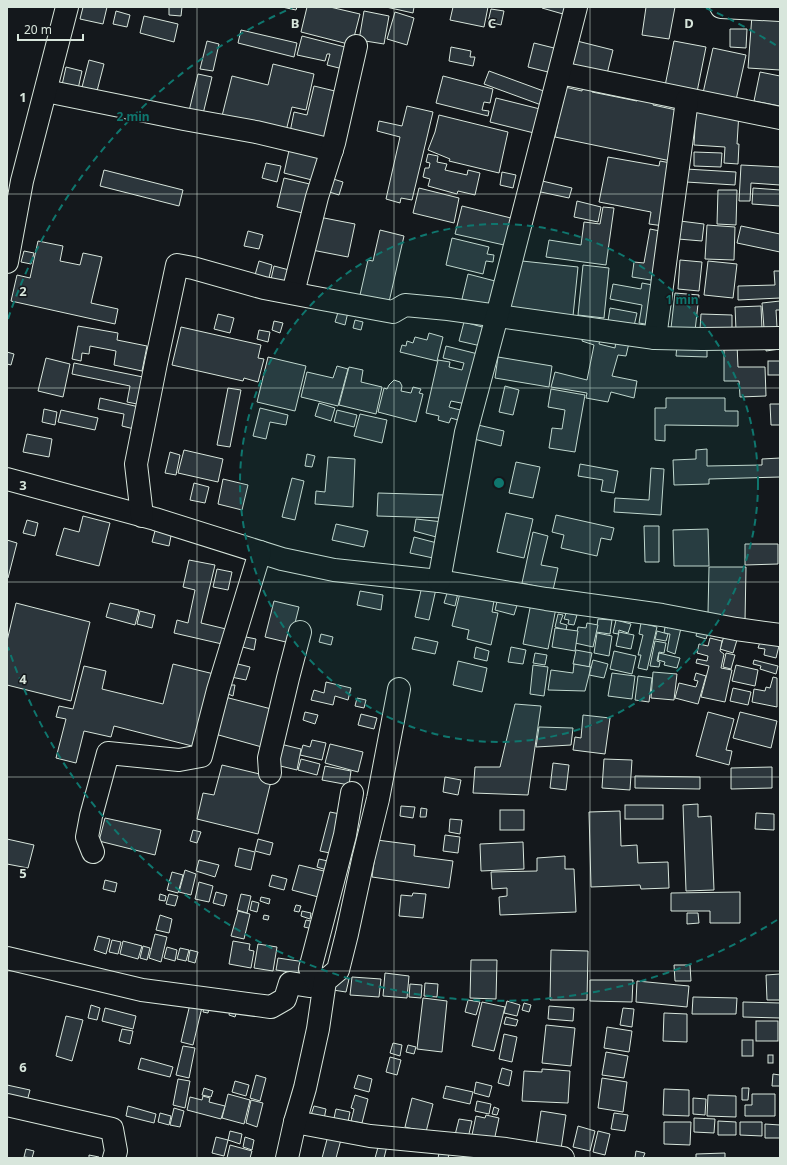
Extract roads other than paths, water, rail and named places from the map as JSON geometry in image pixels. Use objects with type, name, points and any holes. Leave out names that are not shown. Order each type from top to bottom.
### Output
[{"type":"street","points":[[7,262],[22,181],[67,7]]},
{"type":"street","points":[[439,581],[466,432],[576,7]]},
{"type":"street","points":[[721,7],[780,10]]},
{"type":"street","points":[[293,293],[316,197],[332,150],[356,46]]},
{"type":"street","points":[[560,73],[780,118]]},
{"type":"street","points":[[46,91],[256,132],[332,150]]},
{"type":"street","points":[[655,338],[687,100]]},
{"type":"street","points":[[142,516],[136,464],[177,265],[264,288],[393,312],[405,305],[448,309],[655,338],[780,338]]},
{"type":"street","points":[[7,479],[142,516],[282,559],[334,570],[439,581],[546,599],[662,615],[736,629],[780,635]]},
{"type":"street","points":[[93,852],[87,837],[91,816],[108,753],[179,760],[201,756],[218,690],[260,552]]},
{"type":"street","points":[[270,773],[270,758],[300,632]]},
{"type":"street","points":[[7,958],[142,990],[271,1007],[285,999],[290,983],[309,986],[322,982],[338,970],[378,799],[399,689]]},
{"type":"street","points":[[287,1158],[318,1029],[322,982],[310,969],[345,835],[352,793]]},
{"type":"street","points":[[7,1105],[112,1129],[116,1151],[114,1158]]},
{"type":"street","points":[[295,1122],[370,1136],[506,1150],[563,1158]]}]
